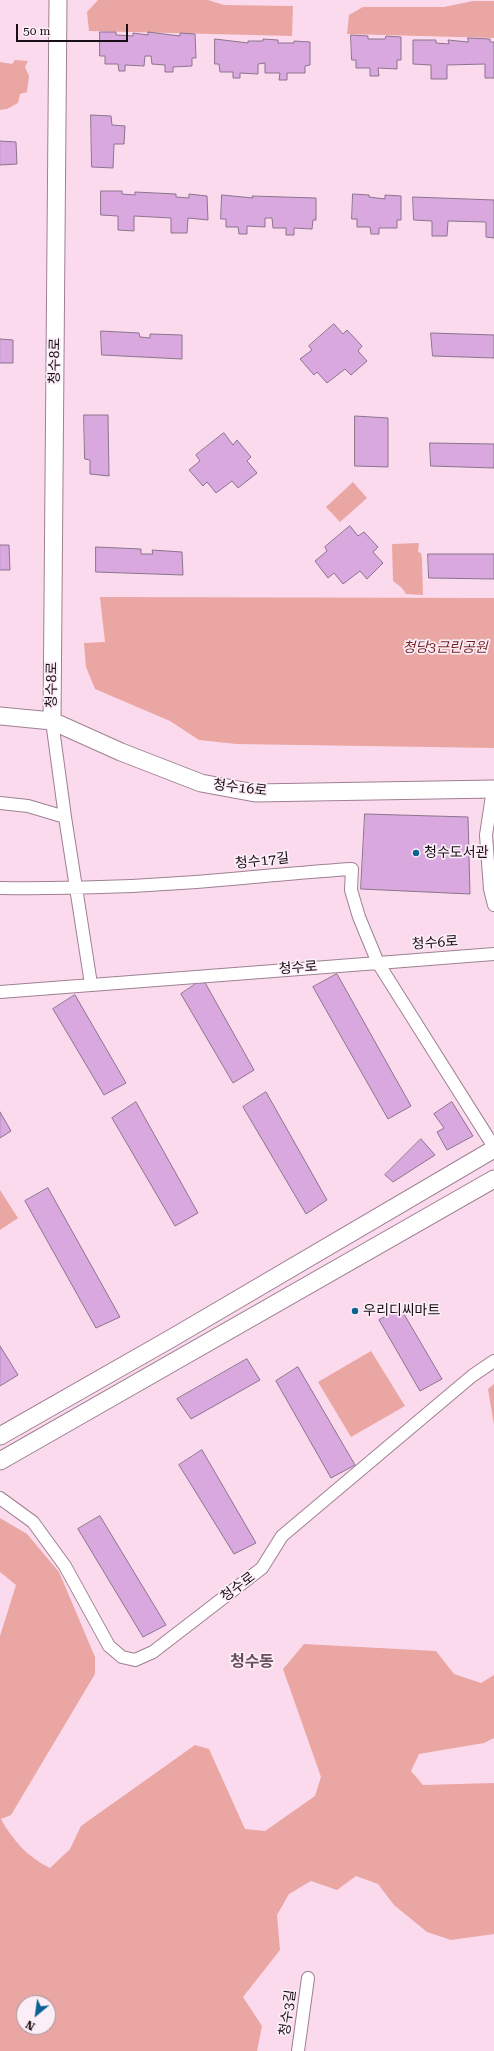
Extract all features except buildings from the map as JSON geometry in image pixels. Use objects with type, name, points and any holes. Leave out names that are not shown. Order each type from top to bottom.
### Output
[{"type":"street","name":"청수8로","points":[[52,721],[58,0]]},
{"type":"street","name":"청수16로","points":[[0,716],[52,721],[121,752],[201,783],[255,793],[493,789],[486,835],[490,889],[494,905]]},
{"type":"street","points":[[52,721],[65,817],[91,984]]},
{"type":"street","points":[[0,803],[28,806],[65,817]]},
{"type":"street","name":"청수17길","points":[[0,888],[76,889],[352,869],[351,890],[359,917],[378,963]]},
{"type":"street","name":"청수6로","points":[[378,963],[494,954]]},
{"type":"street","points":[[0,1436],[172,1338],[494,1148],[378,963]]},
{"type":"street","name":"청수로","points":[[0,992],[378,963]]},
{"type":"street","points":[[0,1461],[494,1179]]},
{"type":"street","name":"청수로","points":[[0,1498],[33,1522],[65,1566],[109,1646],[122,1657],[135,1660],[153,1652],[262,1568],[282,1536],[472,1376],[494,1361]]},
{"type":"street","name":"청수3길","points":[[298,2051],[308,1978]]},
{"type":"green space","points":[[98,0],[208,0],[224,5],[293,6],[292,36],[89,31],[87,12]]},
{"type":"green space","points":[[473,1],[494,1],[494,38],[347,34],[349,15],[363,7],[444,7]]},
{"type":"green space","points":[[15,60],[28,61],[25,67],[29,76],[27,92],[20,94],[18,103],[7,109],[0,110],[0,62],[12,64]]},
{"type":"green space","points":[[353,482],[367,498],[340,522],[326,507]]},
{"type":"green space","points":[[419,543],[418,552],[421,553],[422,559],[423,595],[406,594],[402,588],[393,581],[392,544]]},
{"type":"green space","name":"청당3근린공원","points":[[100,597],[494,598],[494,748],[236,744],[199,740],[170,721],[95,689],[86,667],[84,643],[105,642]]},
{"type":"green space","points":[[0,1190],[18,1218],[0,1230]]},
{"type":"green space","points":[[371,1351],[405,1406],[351,1437],[318,1382]]},
{"type":"green space","points":[[494,1384],[494,1425],[488,1389]]},
{"type":"green space","points":[[0,1518],[27,1534],[59,1572],[95,1657],[95,1674],[11,1815],[1,1819],[10,1834],[28,1854],[50,1868],[70,1849],[81,1826],[195,1745],[209,1749],[245,1829],[265,1831],[315,1796],[321,1777],[283,1669],[304,1644],[436,1651],[454,1674],[481,1683],[494,1675],[494,1738],[484,1743],[419,1754],[411,1771],[423,1785],[494,1783],[494,1934],[451,1940],[427,1932],[394,1905],[378,1884],[356,1876],[337,1890],[311,1881],[289,1894],[277,1915],[280,1950],[243,1997],[262,2026],[257,2051],[0,2051],[0,1636],[16,1585],[0,1572]]},
{"type":"place","name":"청수도서관","points":[[416,853]]},
{"type":"place","name":"우리디씨마트","points":[[355,1311]]},
{"type":"district","name":"청수동","points":[[252,1662]]}]
